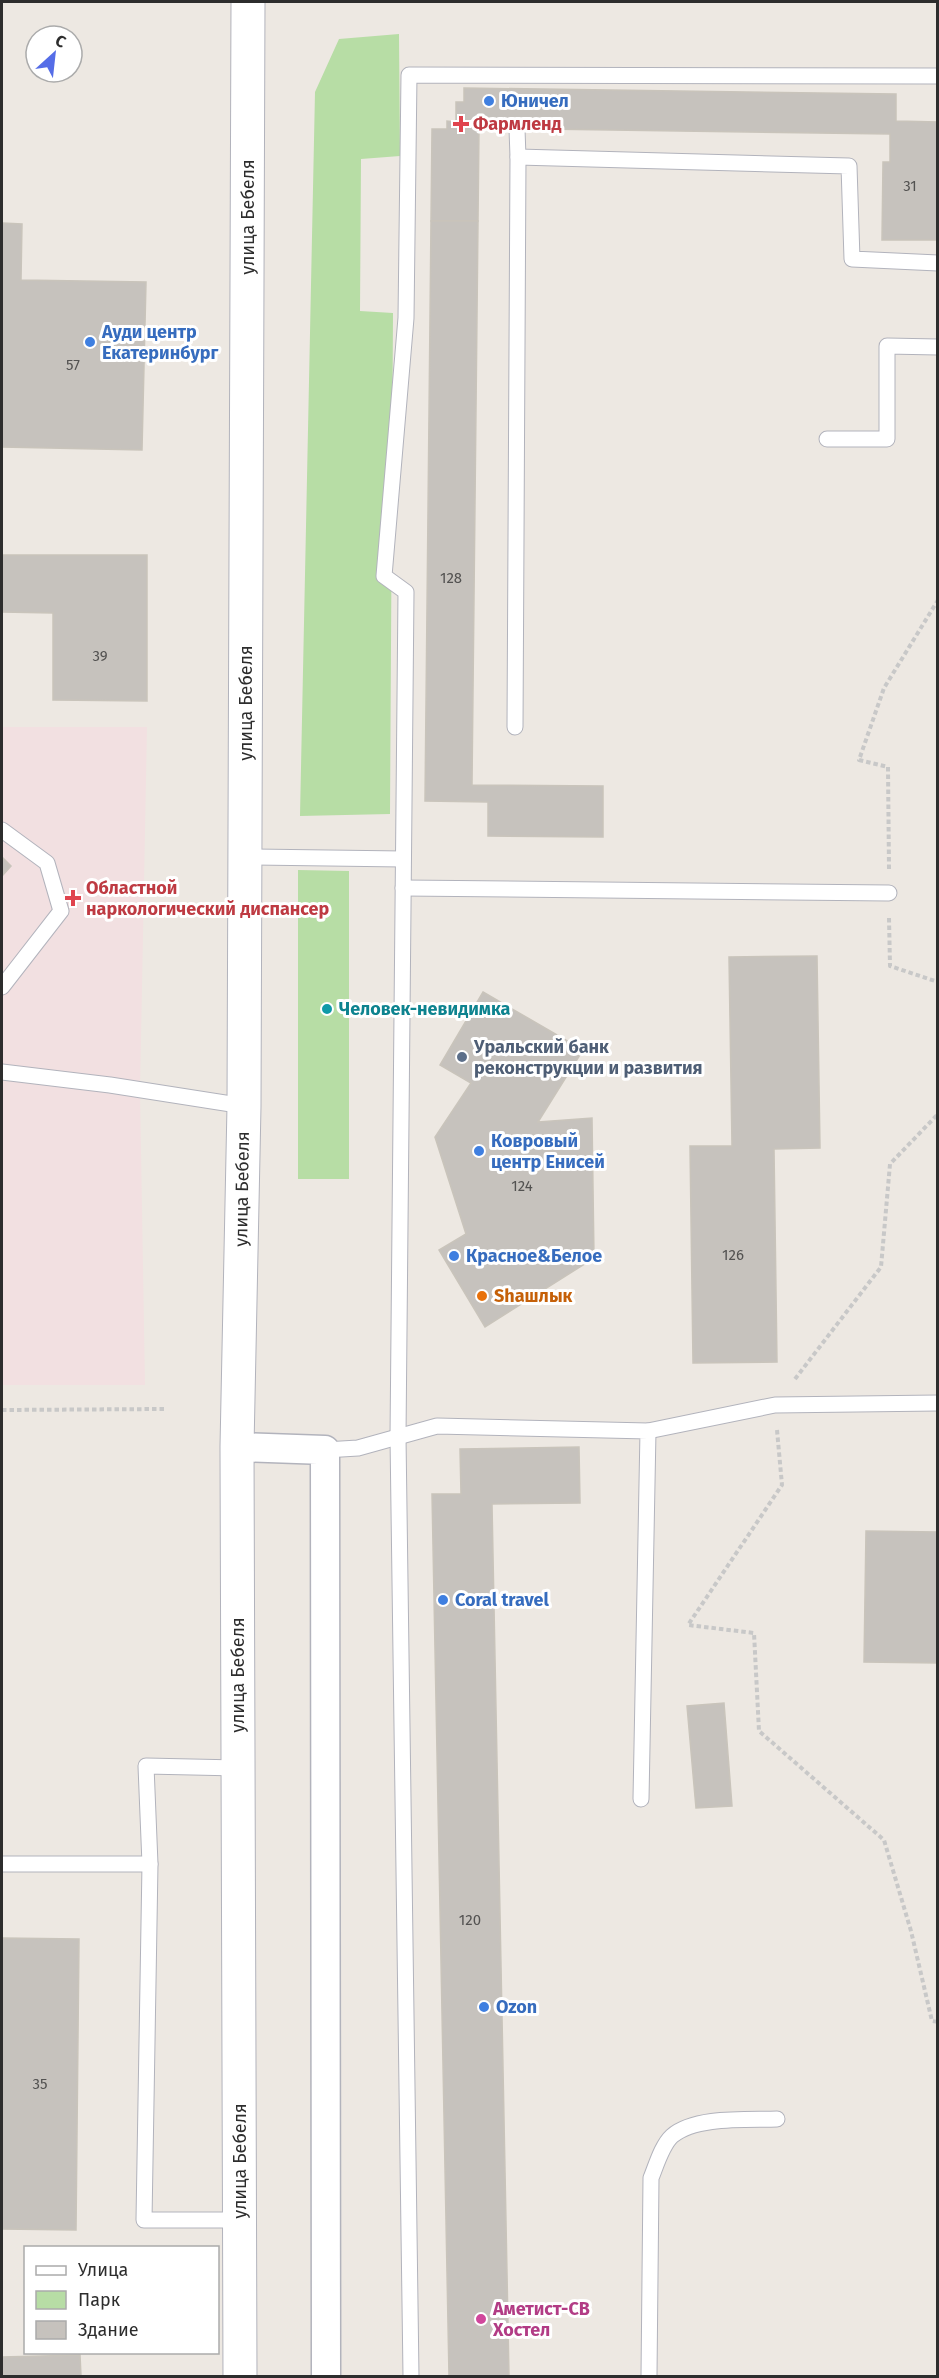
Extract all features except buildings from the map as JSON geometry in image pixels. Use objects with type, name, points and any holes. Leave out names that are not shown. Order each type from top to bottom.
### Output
[{"type":"main road","name":"улица Бебеля","points":[[240,2376],[237,1447],[244,1106],[248,2]]},
{"type":"street","points":[[237,1447],[325,1450],[326,2376]]},
{"type":"lane","points":[[411,2376],[398,1437],[406,592],[384,576],[406,318],[409,75],[517,82],[938,75]]},
{"type":"lane","points":[[515,727],[517,129]]},
{"type":"lane","points":[[518,157],[849,166],[852,259],[938,263]]},
{"type":"lane","points":[[827,439],[887,439],[887,346],[938,346]]},
{"type":"lane","points":[[2,830],[47,863],[61,911],[2,987]]},
{"type":"lane","points":[[245,857],[403,859]]},
{"type":"lane","points":[[403,888],[889,893]]},
{"type":"lane","points":[[2,1072],[110,1085],[244,1106]]},
{"type":"lane","points":[[325,1450],[358,1448],[436,1426],[648,1431],[775,1405],[938,1403]]},
{"type":"lane","points":[[641,1799],[648,1431]]},
{"type":"lane","points":[[238,1768],[146,1766],[150,1864],[144,2220],[240,2220]]},
{"type":"lane","points":[[2,1864],[150,1864]]},
{"type":"lane","points":[[649,2376],[651,2178],[661,2154],[670,2137],[690,2125],[777,2119]]},
{"type":"path","points":[[859,760],[884,688],[938,600]]},
{"type":"path","points":[[938,1114],[890,1164],[881,1267],[775,1405],[782,1485],[688,1625],[754,1634],[759,1731],[884,1840],[911,1931],[932,2021],[938,2022]]},
{"type":"path","points":[[2,1410],[164,1409]]},
{"type":"shaded area","name":"Областной наркологический диспансер","points":[[2,727],[147,727],[140,1091],[145,1385],[2,1385]]},
{"type":"green space","points":[[399,34],[400,156],[361,159],[360,311],[393,313],[390,814],[300,816],[315,92],[339,39]]},
{"type":"green space","points":[[298,870],[349,871],[349,1179],[298,1179]]},
{"type":"place","name":"Юничел","points":[[489,101]]},
{"type":"place","name":"Фармленд","points":[[461,124]]},
{"type":"place","name":"Ауди центр Екатеринбург","points":[[90,342]]},
{"type":"place","name":"Областной наркологический диспансер","points":[[73,898]]},
{"type":"place","name":"Человек-невидимка","points":[[327,1009]]},
{"type":"place","name":"Уральский банк реконструкции и развития","points":[[462,1057]]},
{"type":"place","name":"Ковровый центр Енисей","points":[[479,1151]]},
{"type":"place","name":"Красное&Белое","points":[[454,1256]]},
{"type":"place","name":"Shашлык","points":[[482,1296]]},
{"type":"place","name":"Coral travel","points":[[443,1600]]},
{"type":"place","name":"Ozon","points":[[484,2007]]},
{"type":"place","name":"Аметист-СВ Хостел","points":[[481,2319]]}]
